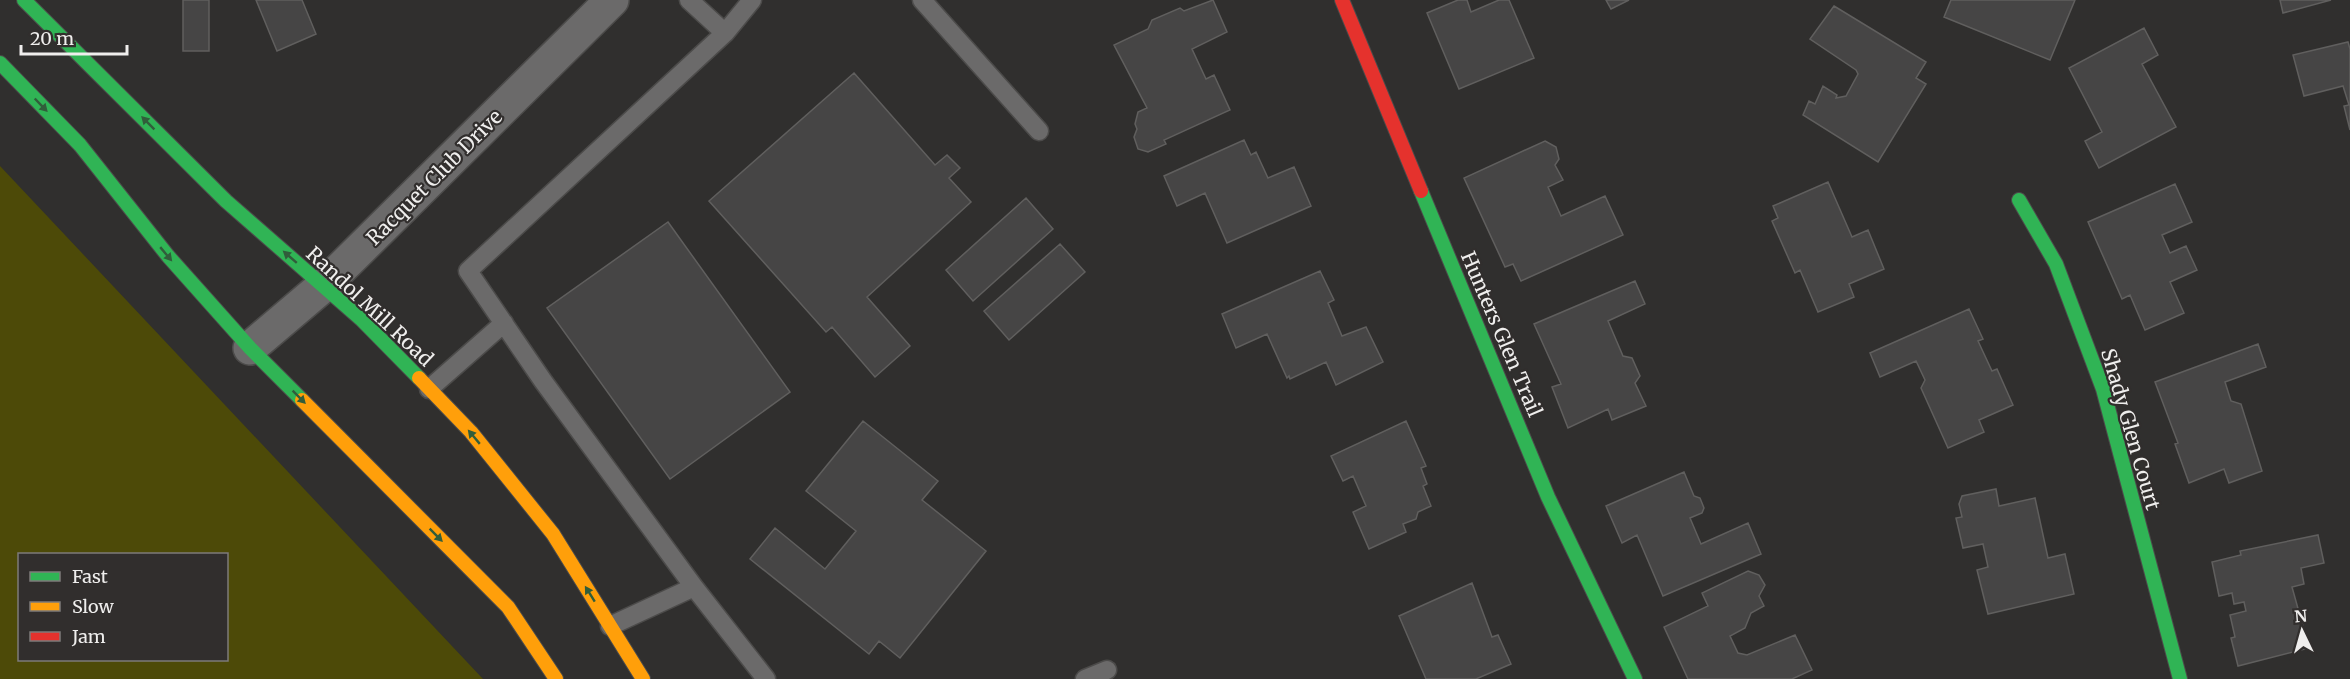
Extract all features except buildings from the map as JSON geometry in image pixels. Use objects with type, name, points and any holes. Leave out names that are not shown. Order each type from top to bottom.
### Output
[{"type":"main road","name":"Randol Mill Road","points":[[24,0],[226,201],[362,320],[471,432],[553,534],[643,679]]},
{"type":"main road","name":"Hunters Glen Trail","points":[[1343,0],[1548,497],[1635,679]]},
{"type":"main road","points":[[0,63],[80,145],[168,256],[250,348],[508,607],[556,679]]},
{"type":"main road","name":"Shady Glen Court","points":[[2019,200],[2056,264],[2103,389],[2180,679]]},
{"type":"street","name":"Racquet Club Drive","points":[[250,348],[323,286],[612,0]]},
{"type":"lane","points":[[689,0],[725,33]]},
{"type":"lane","points":[[752,0],[725,33],[468,271],[694,587],[766,679]]},
{"type":"lane","points":[[922,0],[1039,131]]},
{"type":"lane","points":[[429,389],[504,323]]},
{"type":"lane","points":[[610,627],[694,587]]},
{"type":"lane","points":[[1084,679],[1107,670]]},
{"type":"shaded area","points":[[0,166],[483,679],[0,679]]},
{"type":"traffic: fast","points":[[24,0],[226,201],[362,320],[419,378]]},
{"type":"traffic: fast","points":[[0,63],[80,145],[168,256],[250,348],[302,400]]},
{"type":"traffic: fast","points":[[1421,191],[1548,497],[1635,679]]},
{"type":"traffic: fast","points":[[2019,200],[2056,264],[2103,389],[2180,679]]},
{"type":"traffic: slow","points":[[419,378],[471,432],[553,534],[643,679]]},
{"type":"traffic: slow","points":[[302,400],[508,607],[556,679]]},
{"type":"traffic: jam","points":[[1342,0],[1421,191]]}]
